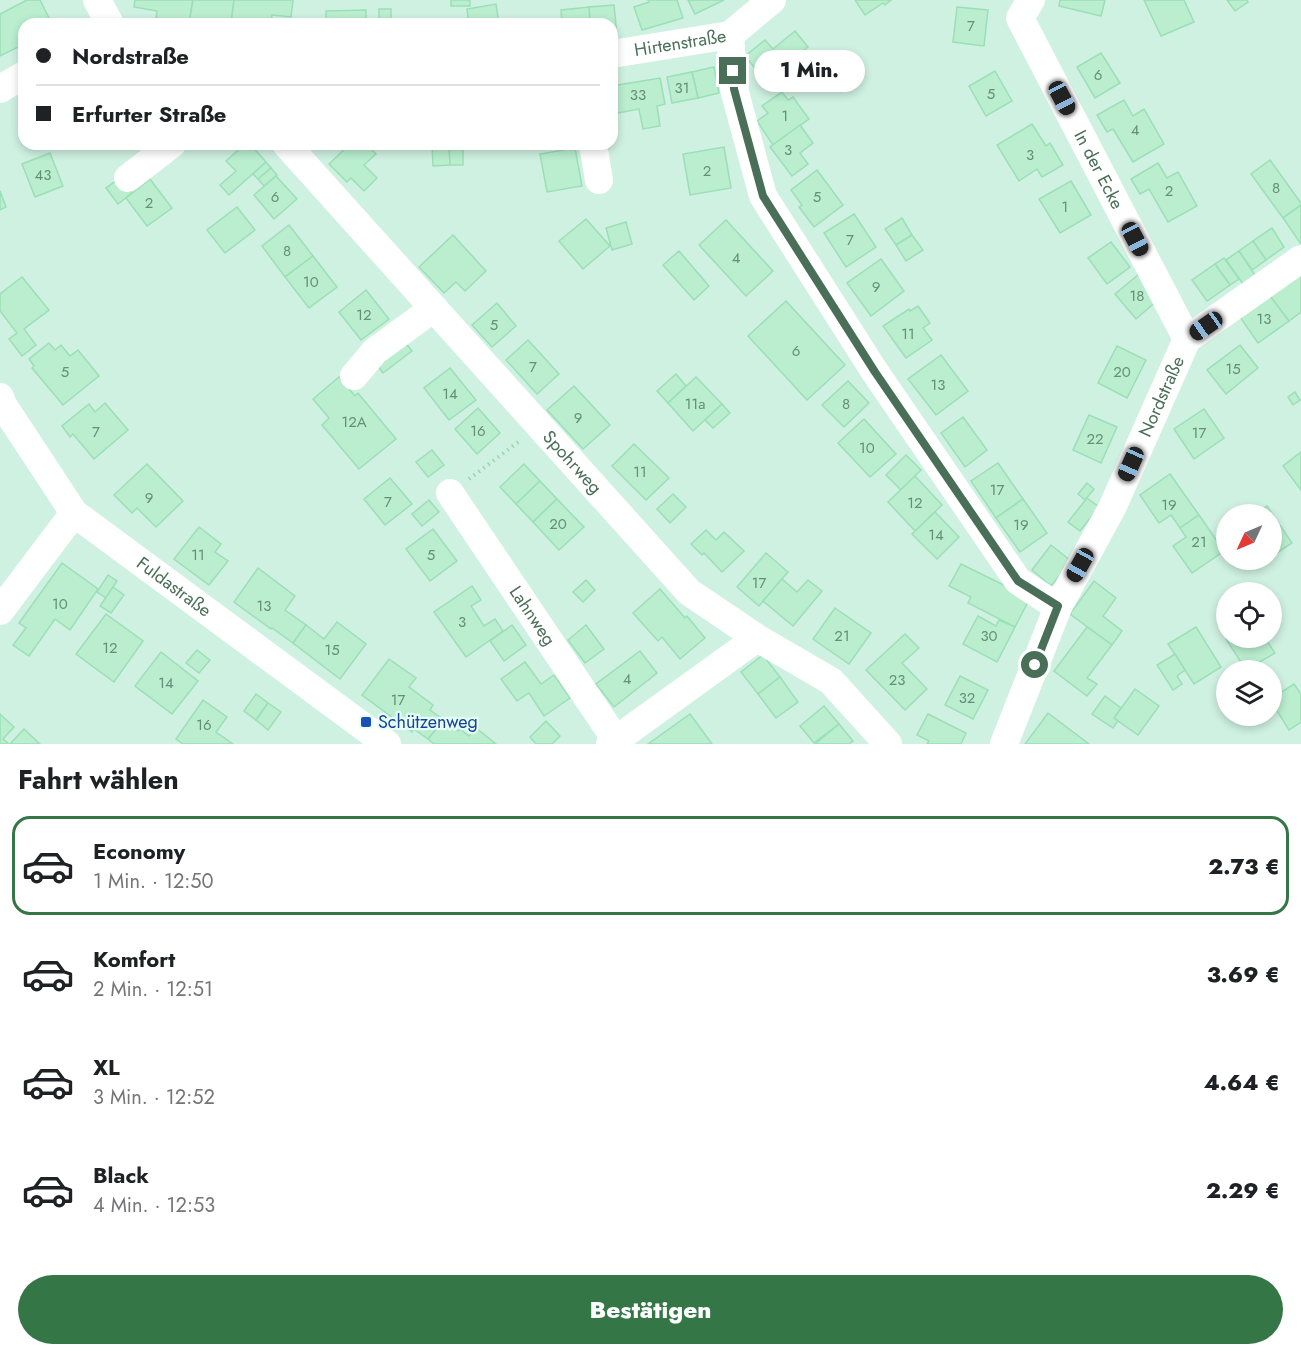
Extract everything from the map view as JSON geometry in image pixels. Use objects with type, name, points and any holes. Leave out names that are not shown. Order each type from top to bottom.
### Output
[{"type":"street","points":[[97,0],[107,18]]},
{"type":"street","name":"Hirtenstraße","points":[[618,53],[730,35],[772,0]]},
{"type":"street","name":"In der Ecke","points":[[1031,0],[1020,18],[1187,339]]},
{"type":"street","points":[[730,35],[734,89],[763,196],[875,372],[1018,581],[1058,606]]},
{"type":"street","points":[[0,89],[18,78]]},
{"type":"street","points":[[128,178],[164,150]]},
{"type":"street","name":"Spohrweg","points":[[291,150],[689,592],[758,638],[831,681],[888,744]]},
{"type":"street","points":[[594,150],[599,180]]},
{"type":"street","name":"Nordstraße","points":[[1004,744],[1058,606],[1113,506],[1187,339],[1301,259]]},
{"type":"street","points":[[354,376],[375,351],[434,308]]},
{"type":"street","name":"Fuldastraße","points":[[0,397],[74,513],[387,744]]},
{"type":"street","name":"Lahnweg","points":[[450,493],[613,742]]},
{"type":"street","points":[[0,611],[74,513]]},
{"type":"street","points":[[613,742],[758,638]]},
{"type":"path","points":[[450,493],[540,425]]},
{"type":"shaded area","points":[[0,0],[1301,0],[1301,744],[0,744]]},
{"type":"building","points":[[27,0],[40,0],[49,18],[18,18],[18,47],[0,56],[0,14]]},
{"type":"building","points":[[135,0],[193,0],[190,18],[156,18],[157,11],[134,7]]},
{"type":"building","points":[[193,0],[234,0],[232,18],[190,18]]},
{"type":"building","points":[[234,0],[293,0],[291,17],[272,15],[272,18],[232,18]]},
{"type":"building","points":[[451,0],[470,0],[470,6],[451,6]]},
{"type":"building","points":[[648,0],[677,0],[683,18],[642,30],[634,7],[649,2]]},
{"type":"building","points":[[688,0],[724,0],[695,14]]},
{"type":"building","points":[[855,0],[891,0],[865,15]]},
{"type":"building","points":[[1060,0],[1105,0],[1101,16],[1059,6]]},
{"type":"building","points":[[1144,0],[1184,0],[1194,22],[1161,36]]},
{"type":"building","points":[[1227,0],[1247,0],[1248,2],[1235,11]]},
{"type":"building","points":[[496,4],[498,18],[468,18],[467,9]]},
{"type":"building","points":[[614,5],[615,18],[590,18],[589,7]]},
{"type":"building","points":[[589,7],[590,18],[562,18],[561,10]]},
{"type":"building","points":[[957,7],[988,10],[984,46],[953,42]]},
{"type":"building","points":[[379,9],[391,9],[391,18],[379,18]]},
{"type":"building","points":[[366,10],[366,18],[326,18],[326,11]]},
{"type":"building","points":[[795,31],[808,47],[786,65],[791,71],[771,88],[745,56],[765,40],[773,49]]},
{"type":"building","points":[[1101,53],[1120,83],[1095,98],[1077,67]]},
{"type":"building","points":[[714,67],[719,93],[698,98],[692,72]]},
{"type":"building","points":[[995,71],[1012,101],[986,116],[969,86]]},
{"type":"building","points":[[692,72],[698,98],[672,103],[667,77]]},
{"type":"building","points":[[660,78],[665,104],[657,106],[660,126],[643,129],[639,109],[618,113],[618,85]]},
{"type":"building","points":[[782,92],[788,100],[793,97],[809,119],[773,145],[757,121],[768,113],[762,106]]},
{"type":"building","points":[[1124,100],[1133,116],[1144,109],[1164,144],[1133,162],[1113,129],[1107,132],[1097,115]]},
{"type":"building","points":[[1032,124],[1046,146],[1050,143],[1063,165],[1042,177],[1037,169],[1019,181],[997,145]]},
{"type":"building","points":[[800,125],[813,143],[800,153],[808,164],[792,176],[770,147]]},
{"type":"building","points":[[724,147],[731,188],[690,195],[683,154]]},
{"type":"building","points":[[238,150],[255,150],[266,162],[229,195],[220,185],[236,171],[226,161]]},
{"type":"building","points":[[344,150],[372,150],[376,154],[364,165],[377,178],[364,191],[351,178],[347,182],[329,164]]},
{"type":"building","points":[[432,150],[449,150],[450,165],[433,166]]},
{"type":"building","points":[[449,150],[463,150],[463,165],[450,165]]},
{"type":"building","points":[[575,150],[582,186],[547,192],[540,154]]},
{"type":"building","points":[[50,153],[63,186],[35,197],[22,164]]},
{"type":"building","points":[[1270,160],[1301,203],[1283,218],[1251,174]]},
{"type":"building","points":[[266,162],[271,168],[258,179],[253,174]]},
{"type":"building","points":[[1158,163],[1167,178],[1178,172],[1197,206],[1168,222],[1149,189],[1140,194],[1131,179]]},
{"type":"building","points":[[271,168],[277,175],[264,186],[258,179]]},
{"type":"building","points":[[817,170],[843,205],[814,227],[799,207],[802,205],[791,190]]},
{"type":"building","points":[[276,176],[297,199],[274,219],[254,195]]},
{"type":"building","points":[[121,177],[132,193],[118,204],[106,188]]},
{"type":"building","points":[[150,179],[172,208],[147,226],[126,198]]},
{"type":"building","points":[[1071,181],[1091,215],[1060,233],[1039,199]]},
{"type":"building","points":[[0,191],[6,207],[0,210]]},
{"type":"building","points":[[1301,205],[1301,244],[1283,218]]},
{"type":"building","points":[[237,207],[255,230],[225,253],[207,230]]},
{"type":"building","points":[[854,214],[876,247],[846,267],[824,233]]},
{"type":"building","points":[[902,218],[912,235],[896,245],[885,229]]},
{"type":"building","points":[[586,219],[610,246],[583,269],[559,241]]},
{"type":"building","points":[[726,220],[773,271],[746,296],[699,245]]},
{"type":"building","points":[[626,222],[632,244],[612,250],[606,228]]},
{"type":"building","points":[[289,225],[313,256],[285,277],[262,246]]},
{"type":"building","points":[[1272,228],[1284,247],[1266,260],[1253,241]]},
{"type":"building","points":[[453,235],[486,271],[465,291],[456,282],[444,293],[419,267]]},
{"type":"building","points":[[912,235],[923,250],[906,261],[896,245]]},
{"type":"building","points":[[1253,241],[1266,260],[1252,270],[1239,251]]},
{"type":"building","points":[[1111,242],[1130,267],[1107,284],[1088,258]]},
{"type":"building","points":[[679,251],[709,286],[694,300],[663,265]]},
{"type":"building","points":[[1239,251],[1257,278],[1245,287],[1226,260]]},
{"type":"building","points":[[313,256],[337,287],[309,308],[285,277]]},
{"type":"building","points":[[1224,258],[1239,279],[1230,285],[1215,264]]},
{"type":"building","points":[[881,259],[904,291],[871,316],[847,283]]},
{"type":"building","points":[[1215,264],[1230,285],[1207,301],[1192,280]]},
{"type":"building","points":[[1301,273],[1301,312],[1289,321],[1270,296]]},
{"type":"building","points":[[1139,274],[1159,299],[1136,319],[1115,294]]},
{"type":"building","points":[[22,277],[49,310],[24,329],[36,345],[22,356],[9,339],[17,333],[0,311],[0,294]]},
{"type":"building","points":[[366,290],[389,319],[361,340],[339,312]]},
{"type":"building","points":[[1270,296],[1289,321],[1258,343],[1240,317]]},
{"type":"building","points":[[786,301],[845,365],[807,400],[748,336]]},
{"type":"building","points":[[497,303],[516,326],[492,347],[472,325]]},
{"type":"building","points":[[918,306],[930,323],[923,328],[932,340],[906,358],[883,326],[909,309],[910,311]]},
{"type":"building","points":[[402,339],[412,351],[383,373],[374,361]]},
{"type":"building","points":[[528,340],[559,374],[537,394],[506,360]]},
{"type":"building","points":[[49,343],[55,350],[61,345],[70,356],[78,350],[99,376],[63,405],[32,368],[34,366],[29,359]]},
{"type":"building","points":[[1240,345],[1258,368],[1226,394],[1207,370]]},
{"type":"building","points":[[1117,346],[1146,360],[1127,398],[1098,383]]},
{"type":"building","points":[[941,355],[968,391],[936,415],[908,379]]},
{"type":"building","points":[[450,368],[476,400],[449,420],[424,388]]},
{"type":"building","points":[[676,374],[686,386],[668,403],[657,391]]},
{"type":"building","points":[[339,377],[355,396],[358,393],[396,439],[359,469],[322,425],[329,418],[313,399]]},
{"type":"building","points":[[696,377],[722,404],[693,431],[668,403]]},
{"type":"building","points":[[848,381],[869,403],[844,427],[822,405]]},
{"type":"building","points":[[574,386],[610,425],[583,449],[547,410]]},
{"type":"building","points":[[1295,392],[1300,400],[1293,405],[1288,397]]},
{"type":"building","points":[[105,403],[128,430],[94,459],[73,434],[70,437],[62,426],[89,404],[95,412]]},
{"type":"building","points":[[722,404],[730,413],[713,428],[705,420]]},
{"type":"building","points":[[478,408],[500,433],[477,454],[455,429]]},
{"type":"building","points":[[1204,409],[1224,438],[1194,459],[1174,429]]},
{"type":"building","points":[[1089,415],[1117,427],[1101,463],[1073,450]]},
{"type":"building","points":[[963,417],[987,450],[965,467],[941,433]]},
{"type":"building","points":[[864,419],[896,454],[870,477],[838,443]]},
{"type":"building","points":[[634,444],[669,478],[646,500],[612,466]]},
{"type":"building","points":[[432,450],[444,465],[428,477],[416,462]]},
{"type":"building","points":[[1301,452],[1301,490],[1283,466]]},
{"type":"building","points":[[906,455],[921,470],[901,490],[886,475]]},
{"type":"building","points":[[998,463],[1023,499],[996,518],[971,481]]},
{"type":"building","points":[[147,464],[183,501],[156,527],[137,508],[132,513],[114,495]]},
{"type":"building","points":[[524,464],[540,481],[516,504],[500,487]]},
{"type":"building","points":[[1170,474],[1199,515],[1180,528],[1171,515],[1159,523],[1140,495]]},
{"type":"building","points":[[915,476],[942,505],[915,531],[888,502]]},
{"type":"building","points":[[390,478],[412,504],[385,525],[364,499]]},
{"type":"building","points":[[540,481],[557,499],[533,522],[516,504]]},
{"type":"building","points":[[1087,483],[1094,489],[1085,500],[1078,494]]},
{"type":"building","points":[[673,494],[686,507],[670,523],[657,509]]},
{"type":"building","points":[[1087,498],[1099,507],[1080,531],[1068,522]]},
{"type":"building","points":[[557,499],[584,527],[559,550],[533,522]]},
{"type":"building","points":[[1023,499],[1047,533],[1020,552],[996,518]]},
{"type":"building","points":[[429,500],[439,512],[422,526],[412,514]]},
{"type":"building","points":[[935,512],[959,537],[937,559],[912,534]]},
{"type":"building","points":[[1199,515],[1216,539],[1216,556],[1192,573],[1173,546],[1186,537],[1180,528]]},
{"type":"building","points":[[199,527],[221,544],[215,552],[228,561],[209,585],[174,559]]},
{"type":"building","points":[[1282,528],[1292,543],[1282,550]]},
{"type":"building","points":[[433,529],[457,561],[430,581],[406,549]]},
{"type":"building","points":[[706,530],[716,540],[724,532],[744,551],[722,572],[704,553],[702,555],[691,544]]},
{"type":"building","points":[[1051,545],[1071,561],[1051,586],[1032,570]]},
{"type":"building","points":[[766,553],[788,572],[759,606],[737,587]]},
{"type":"building","points":[[62,563],[98,589],[70,630],[55,619],[29,656],[13,645],[26,628],[19,623]]},
{"type":"building","points":[[961,564],[1030,598],[1015,627],[968,603],[971,597],[949,586]]},
{"type":"building","points":[[258,568],[295,596],[285,610],[306,625],[293,643],[234,602]]},
{"type":"building","points":[[108,575],[117,581],[106,598],[97,592]]},
{"type":"building","points":[[782,579],[797,592],[808,580],[822,591],[793,626],[763,601]]},
{"type":"building","points":[[586,580],[595,590],[583,602],[573,592]]},
{"type":"building","points":[[1094,581],[1116,598],[1103,616],[1122,631],[1112,645],[1070,614]]},
{"type":"building","points":[[472,586],[481,600],[471,606],[484,626],[495,619],[503,631],[466,657],[434,612]]},
{"type":"building","points":[[113,587],[124,595],[111,613],[100,606]]},
{"type":"building","points":[[660,589],[705,638],[680,659],[662,637],[658,641],[633,613]]},
{"type":"building","points":[[835,608],[871,633],[849,664],[813,639]]},
{"type":"building","points":[[106,614],[143,641],[114,682],[76,654]]},
{"type":"building","points":[[978,616],[996,626],[999,620],[1015,627],[997,662],[963,644]]},
{"type":"building","points":[[337,622],[366,644],[340,679],[293,643],[306,625],[324,639]]},
{"type":"building","points":[[512,625],[526,645],[504,661],[490,641]]},
{"type":"building","points":[[586,625],[604,649],[585,663],[568,640]]},
{"type":"building","points":[[1087,627],[1112,645],[1087,678],[1097,684],[1087,696],[1054,671]]},
{"type":"building","points":[[1196,627],[1217,660],[1216,670],[1194,684],[1168,644]]},
{"type":"building","points":[[905,634],[919,648],[902,663],[927,689],[905,710],[866,670]]},
{"type":"building","points":[[1232,648],[1272,648],[1275,653],[1263,660],[1240,660]]},
{"type":"building","points":[[197,650],[210,660],[199,673],[186,663]]},
{"type":"building","points":[[640,651],[657,673],[614,707],[596,684]]},
{"type":"building","points":[[161,652],[198,681],[172,714],[135,686]]},
{"type":"building","points":[[1175,654],[1185,670],[1177,676],[1182,684],[1173,690],[1157,665]]},
{"type":"building","points":[[763,655],[780,677],[758,694],[741,672]]},
{"type":"building","points":[[389,659],[416,678],[409,687],[433,705],[430,710],[444,720],[428,739],[414,729],[412,732],[362,695]]},
{"type":"building","points":[[525,662],[541,684],[554,675],[570,698],[544,716],[529,693],[517,701],[501,679]]},
{"type":"building","points":[[960,676],[988,690],[973,719],[945,705]]},
{"type":"building","points":[[780,677],[798,702],[776,718],[758,694]]},
{"type":"building","points":[[1294,684],[1301,694],[1301,722],[1289,730],[1282,719],[1282,692]]},
{"type":"building","points":[[1135,689],[1159,706],[1138,735],[1114,718]]},
{"type":"building","points":[[256,694],[268,703],[256,720],[244,711]]},
{"type":"building","points":[[1105,696],[1121,708],[1114,718],[1118,721],[1113,728],[1092,714]]},
{"type":"building","points":[[203,700],[227,717],[216,732],[233,744],[183,744],[176,739]]},
{"type":"building","points":[[268,703],[281,712],[268,730],[256,720]]},
{"type":"building","points":[[824,706],[839,724],[814,743],[800,726]]},
{"type":"building","points":[[1048,713],[1089,744],[1025,744]]},
{"type":"building","points":[[0,714],[14,727],[3,739],[9,744],[0,744]]},
{"type":"building","points":[[690,714],[712,744],[648,744]]},
{"type":"building","points":[[928,714],[966,733],[961,744],[927,744],[929,741],[917,735]]},
{"type":"building","points":[[444,720],[469,736],[476,728],[496,744],[434,744],[428,739]]},
{"type":"building","points":[[546,721],[560,736],[552,744],[536,744],[530,737]]},
{"type":"building","points":[[839,724],[853,741],[849,744],[815,744]]},
{"type":"building","points":[[24,729],[40,744],[10,744]]},
{"type":"place","name":"Schützenweg","points":[[366,722]]},
{"type":"route","points":[[733,71],[734,89],[763,196],[875,372],[1018,581],[1058,606],[1035,665]]}]
